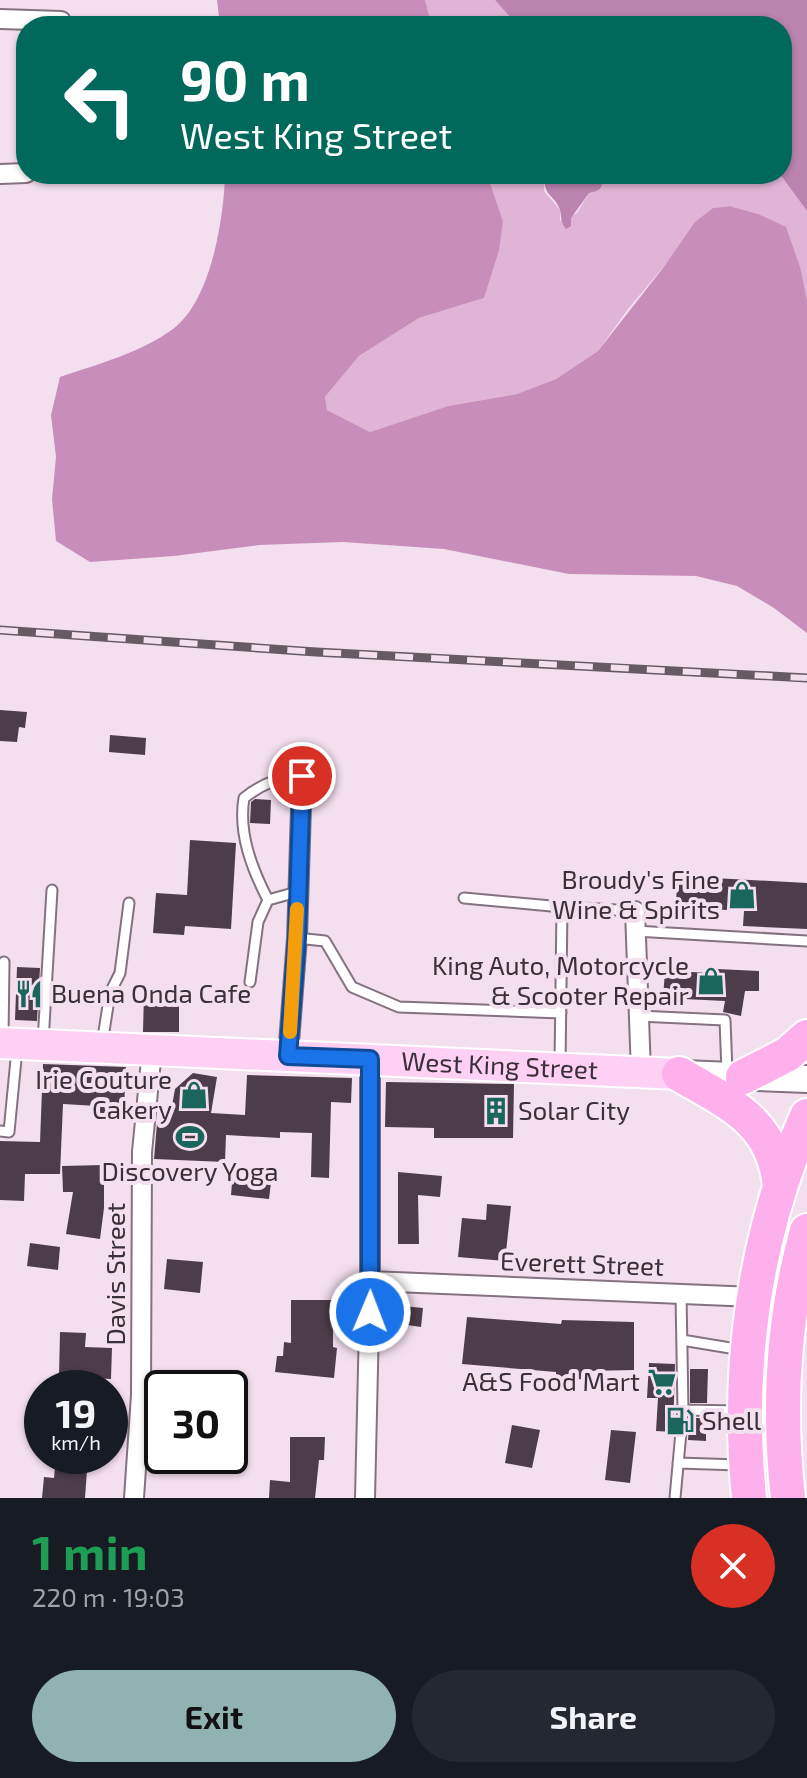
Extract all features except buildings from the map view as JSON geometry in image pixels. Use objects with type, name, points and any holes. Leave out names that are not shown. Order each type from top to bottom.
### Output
[{"type":"highway","points":[[735,1076],[788,1054],[807,1037]]},
{"type":"highway","points":[[679,1074],[739,1109],[761,1130],[778,1167],[780,1187]]},
{"type":"highway","points":[[748,1482],[744,1411],[754,1297],[764,1240],[807,1116]]},
{"type":"highway","points":[[788,1498],[791,1363],[807,1231]]},
{"type":"main road","name":"West King Street","points":[[16,1044],[807,1079]]},
{"type":"street","points":[[288,1056],[297,938],[302,777]]},
{"type":"street","points":[[635,911],[641,1072]]},
{"type":"street","name":"Davis Street","points":[[134,1498],[141,1395],[142,1152],[152,1050]]},
{"type":"street","points":[[365,1498],[370,1281],[370,1059]]},
{"type":"street","name":"Everett Street","points":[[370,1281],[754,1297],[797,1305]]},
{"type":"lane","points":[[268,900],[244,836],[241,815],[244,798],[267,784],[290,776],[302,777]]},
{"type":"lane","points":[[0,1131],[9,1132],[16,1044],[52,890]]},
{"type":"lane","points":[[268,900],[297,892]]},
{"type":"lane","points":[[464,898],[635,911]]},
{"type":"lane","points":[[250,982],[258,922],[268,900]]},
{"type":"lane","points":[[102,1048],[110,993],[120,973],[129,903]]},
{"type":"lane","points":[[560,1068],[562,907]]},
{"type":"lane","points":[[635,931],[807,941]]},
{"type":"lane","points":[[297,938],[325,941],[352,987],[399,1007],[561,1013]]},
{"type":"lane","points":[[4,962],[16,1044]]},
{"type":"lane","points":[[638,1016],[725,1020],[735,1076]]},
{"type":"lane","points":[[675,1498],[683,1410],[681,1294]]},
{"type":"lane","points":[[682,1340],[747,1351]]},
{"type":"lane","points":[[683,1410],[744,1411]]},
{"type":"lane","points":[[678,1463],[748,1482]]},
{"type":"shaded area","points":[[217,0],[425,0],[429,16],[219,16]]},
{"type":"shaded area","points":[[425,0],[495,0],[510,16],[429,16]]},
{"type":"shaded area","points":[[495,0],[807,0],[807,211],[787,184],[792,184],[792,16],[509,16]]},
{"type":"shaded area","points":[[224,184],[490,184],[503,221],[499,250],[484,298],[419,318],[359,356],[325,397],[327,410],[370,432],[448,406],[517,394],[556,379],[598,351],[695,222],[713,208],[730,206],[786,227],[801,270],[807,300],[807,633],[737,586],[696,576],[569,574],[444,549],[343,542],[259,545],[174,556],[90,562],[56,541],[52,499],[56,457],[51,415],[60,377],[147,345],[173,329],[186,316],[206,279],[222,213]]},
{"type":"shaded area","points":[[490,184],[544,184],[544,191],[560,210],[560,221],[577,213],[589,193],[603,184],[787,184],[807,211],[807,300],[801,270],[758,214],[730,206],[713,208],[628,309],[598,351],[556,379],[517,394],[448,406],[370,432],[327,410],[325,397],[359,356],[419,318],[484,298],[503,221]]},
{"type":"shaded area","points":[[545,184],[603,184],[589,193],[571,218],[571,226],[566,229],[558,205]]},
{"type":"railway","points":[[0,630],[316,652],[807,678]]},
{"type":"slow traffic","points":[[290,1032],[297,909]]},
{"type":"place","name":"Broudy's Fine Wine & Spirits","points":[[742,895]]},
{"type":"place","name":"King Auto, Motorcycle & Scooter Repair","points":[[711,981]]},
{"type":"place","name":"Buena Onda Cafe","points":[[29,994]]},
{"type":"place","name":"Irie Couture Cakery","points":[[194,1095]]},
{"type":"place","name":"Solar City","points":[[496,1111]]},
{"type":"place","name":"Discovery Yoga","points":[[190,1137]]},
{"type":"place","name":"A&S Food Mart","points":[[662,1382]]},
{"type":"place","name":"Shell","points":[[680,1421]]},
{"type":"route","points":[[302,776],[297,938],[288,1056],[370,1059],[370,1312]]}]
